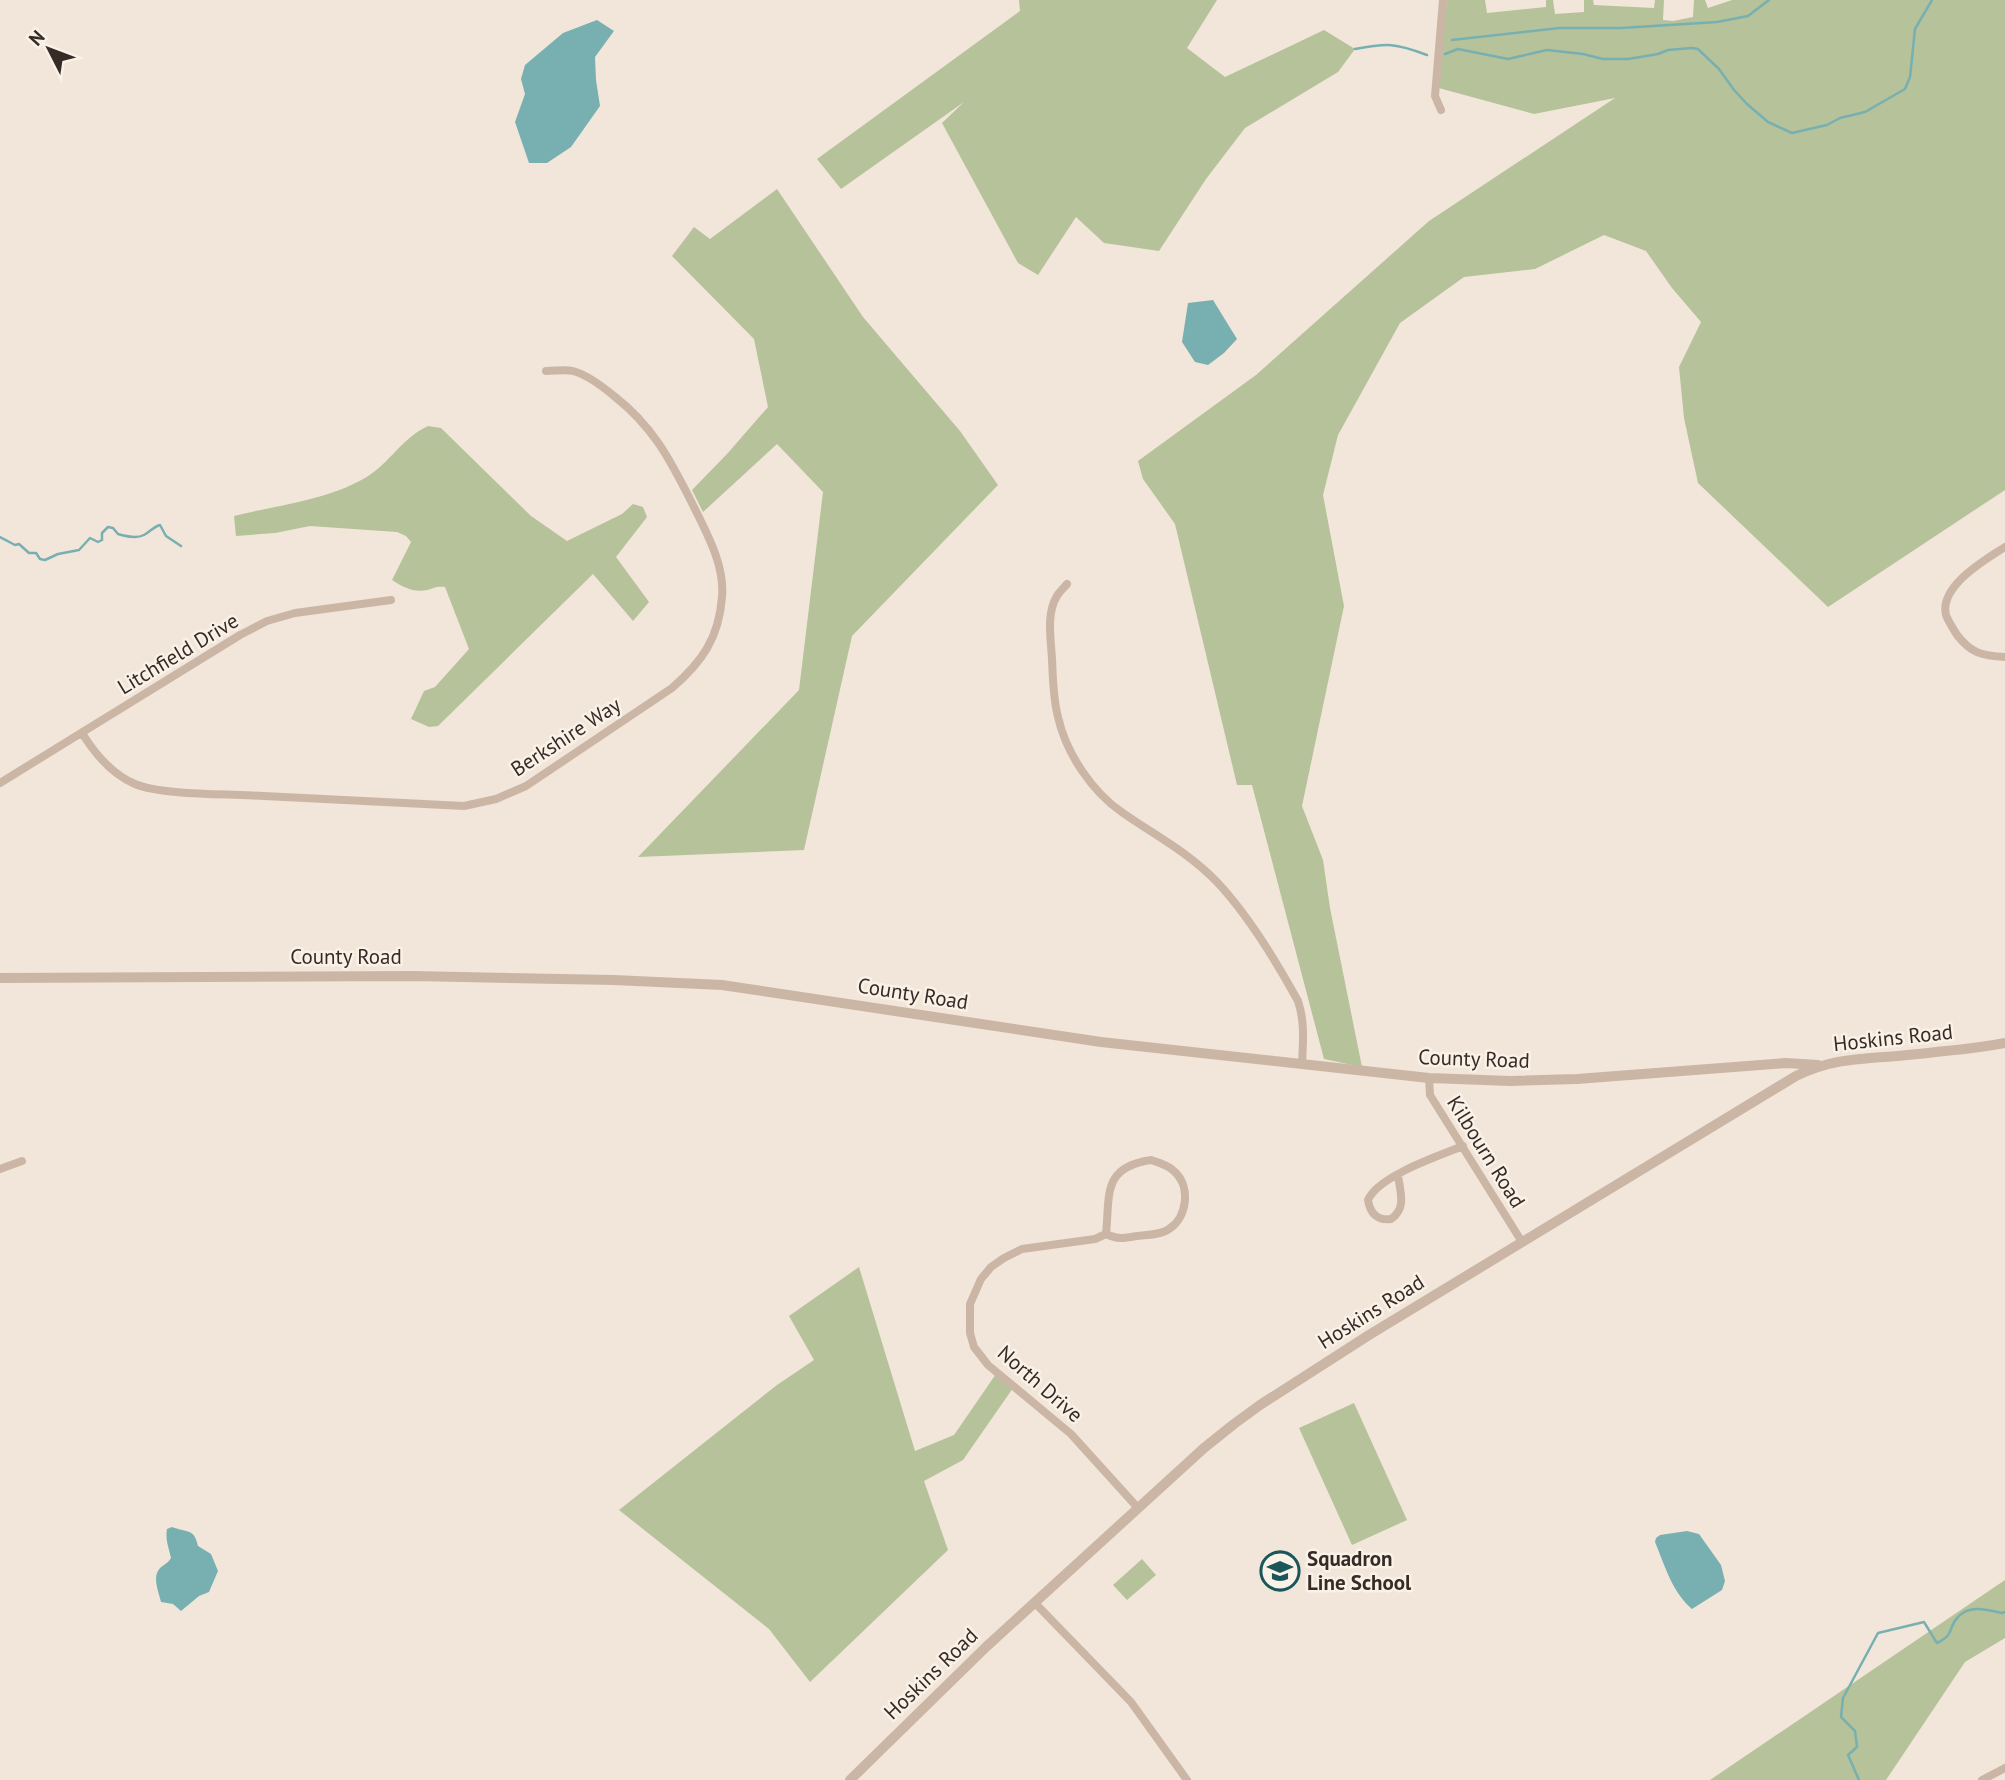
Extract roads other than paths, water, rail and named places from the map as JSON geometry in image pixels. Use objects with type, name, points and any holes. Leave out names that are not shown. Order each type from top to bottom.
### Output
[{"type":"street","points":[[1441,110],[1435,96],[1443,0]]},
{"type":"street","name":"Berkshire Way","points":[[82,733],[93,752],[119,776],[135,785],[152,789],[464,806],[496,799],[526,786],[672,688],[692,671],[712,641],[722,596],[718,561],[678,475],[657,438],[641,419],[601,385],[572,371],[547,371]]},
{"type":"street","points":[[2005,547],[1958,582],[1947,601],[1946,614],[1955,632],[1969,649],[1981,654],[2005,657]]},
{"type":"street","points":[[1068,584],[1056,597],[1050,617],[1055,702],[1058,719],[1069,747],[1106,799],[1184,852],[1232,899],[1298,1001],[1304,1033],[1302,1064]]},
{"type":"street","name":"Litchfield Drive","points":[[0,783],[267,621],[295,613],[391,600]]},
{"type":"street","name":"County Road","points":[[0,978],[413,976],[700,983],[766,990],[1101,1042],[1429,1078],[1511,1081],[1577,1079],[1786,1063],[1818,1065]]},
{"type":"street","name":"Hoskins Road","points":[[850,1780],[1034,1602],[1204,1448],[1260,1405],[1369,1335],[1818,1065],[1844,1060],[1977,1049],[2005,1043]]},
{"type":"street","name":"Kilbourn Road","points":[[1429,1078],[1430,1095],[1522,1242]]},
{"type":"street","points":[[1398,1175],[1401,1210],[1391,1219],[1378,1218],[1369,1208],[1370,1197],[1376,1189],[1398,1175],[1463,1146]]},
{"type":"street","name":"North Drive","points":[[1106,1234],[1108,1197],[1112,1182],[1122,1170],[1151,1160],[1166,1165],[1177,1173],[1184,1183],[1185,1205],[1179,1221],[1168,1231],[1117,1239],[1106,1234],[1095,1239],[1022,1249],[991,1267],[981,1279],[974,1290],[968,1317],[974,1347],[988,1365],[1071,1434],[1138,1508]]},
{"type":"street","points":[[0,1169],[22,1161]]},
{"type":"street","points":[[1034,1602],[1131,1702],[1187,1780]]},
{"type":"street","points":[[1982,1780],[2005,1768]]},
{"type":"water","points":[[597,20],[614,31],[595,57],[600,106],[571,147],[547,163],[529,163],[515,122],[525,94],[521,79],[525,65],[563,33]]},
{"type":"water","points":[[1213,300],[1237,339],[1208,365],[1195,362],[1182,342],[1188,303]]},
{"type":"water","points":[[172,1527],[192,1534],[198,1546],[211,1554],[218,1571],[209,1592],[199,1596],[181,1611],[173,1604],[161,1602],[156,1582],[158,1571],[171,1558],[167,1529]]},
{"type":"water","points":[[1687,1531],[1699,1534],[1721,1565],[1725,1581],[1722,1590],[1692,1609],[1674,1587],[1655,1542],[1660,1535]]},
{"type":"waterway","points":[[1452,40],[1559,28],[1621,28],[1717,22],[1748,16],[1769,0]]},
{"type":"waterway","points":[[1445,54],[1458,49],[1508,59],[1547,50],[1603,59],[1628,59],[1668,50],[1698,49],[1719,69],[1747,104],[1768,122],[1792,133],[1865,112],[1905,89],[1910,77],[1915,29],[1932,0]]},
{"type":"waterway","points":[[1355,49],[1391,45],[1427,55]]},
{"type":"waterway","points":[[0,537],[15,545],[19,544],[29,553],[36,553],[40,559],[45,560],[79,550],[90,538],[98,542],[102,540],[102,533],[108,527],[118,534],[134,537],[144,535],[160,525],[166,536],[181,546]]},
{"type":"waterway","points":[[1859,1780],[1848,1755],[1857,1747],[1855,1731],[1841,1717],[1843,1698],[1878,1633],[1924,1622],[1937,1643],[1947,1637],[1955,1621],[1968,1610],[2005,1612]]},
{"type":"place","name":"Squadron Line School","points":[[1280,1571]]}]
